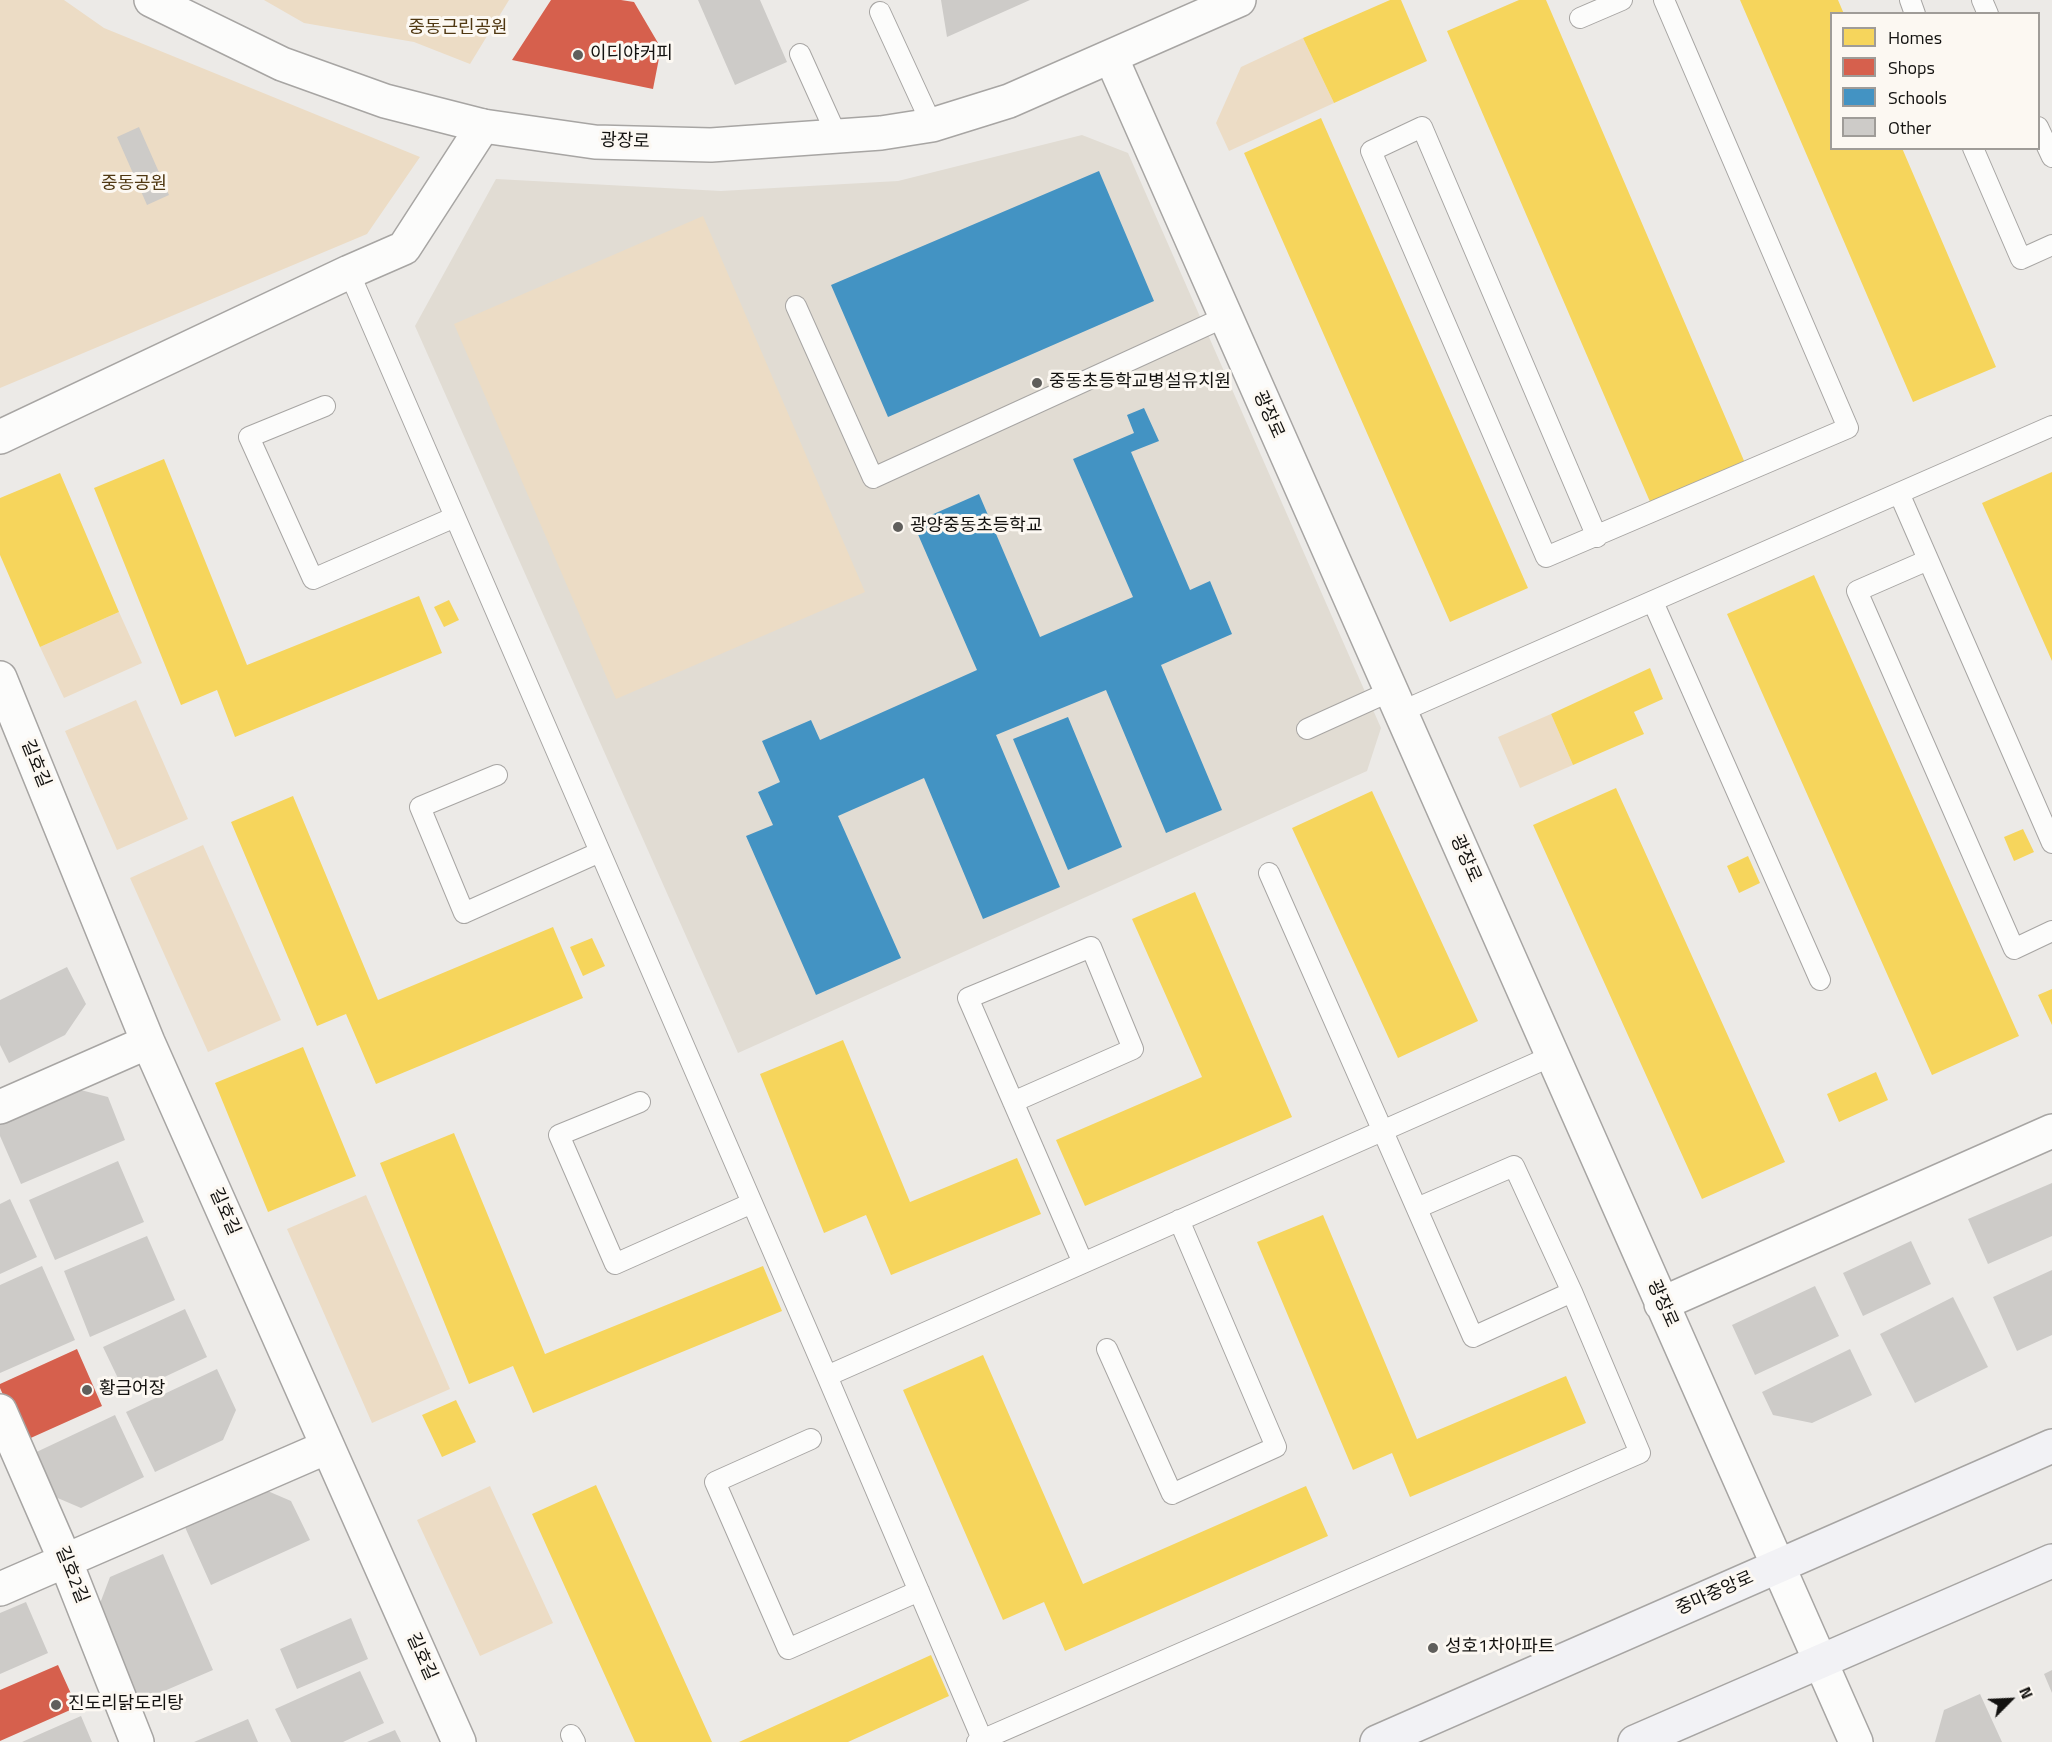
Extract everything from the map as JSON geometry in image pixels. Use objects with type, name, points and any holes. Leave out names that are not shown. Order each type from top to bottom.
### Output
[{"type":"main road","name":"중마중앙로","points":[[1377,1742],[2052,1446]]},
{"type":"main road","points":[[1635,1742],[2052,1561]]},
{"type":"street","name":"광장로","points":[[151,0],[282,64],[385,101],[483,126],[595,142],[711,145],[881,133],[932,125],[1009,101],[1239,0]]},
{"type":"street","name":"광장로","points":[[1111,57],[1856,1742]]},
{"type":"street","points":[[0,437],[404,248],[483,126]]},
{"type":"street","name":"길호길","points":[[0,678],[148,1042],[459,1742]]},
{"type":"street","points":[[0,1107],[148,1042]]},
{"type":"street","points":[[1661,1304],[2052,1131]]},
{"type":"street","name":"길호2길","points":[[0,1411],[65,1560],[137,1742]]},
{"type":"street","points":[[0,1589],[327,1447]]},
{"type":"lane","points":[[1580,18],[1622,0]]},
{"type":"lane","points":[[1597,537],[1422,127],[1371,151],[1546,557],[1597,537],[1848,428],[1664,0]]},
{"type":"lane","points":[[880,12],[932,125]]},
{"type":"lane","points":[[800,54],[837,136]]},
{"type":"lane","points":[[2040,131],[2052,157]]},
{"type":"lane","points":[[1975,150],[2021,259],[2052,245]]},
{"type":"lane","points":[[349,272],[827,1376],[979,1741],[1640,1453],[1572,1292],[1514,1166],[1417,1208]]},
{"type":"lane","points":[[796,306],[873,478],[1225,317]]},
{"type":"lane","points":[[325,406],[249,437],[313,579],[455,517]]},
{"type":"lane","points":[[1307,729],[1396,702],[1653,602],[2052,426]]},
{"type":"lane","points":[[1899,494],[2052,843]]},
{"type":"lane","points":[[1928,560],[1857,591],[2014,949],[2052,931]]},
{"type":"lane","points":[[1653,602],[1820,980]]},
{"type":"lane","points":[[497,776],[420,807],[464,913],[600,852]]},
{"type":"lane","points":[[1269,873],[1473,1337],[1572,1292]]},
{"type":"lane","points":[[1013,1102],[1133,1049],[1091,947],[968,998],[1013,1102],[1083,1263]]},
{"type":"lane","points":[[827,1376],[1552,1056]]},
{"type":"lane","points":[[640,1102],[559,1135],[615,1264],[752,1203]]},
{"type":"lane","points":[[1107,1349],[1172,1494],[1276,1448],[1179,1220]]},
{"type":"lane","points":[[812,1439],[715,1482],[788,1649],[918,1591]]},
{"type":"shaded area","name":"광양중동초등학교","points":[[1082,135],[1128,153],[1381,728],[1367,771],[738,1053],[415,326],[496,179],[721,191],[898,181]]},
{"type":"green space","name":"중동공원","points":[[0,0],[64,0],[104,28],[420,157],[367,234],[0,388]]},
{"type":"green space","name":"중동근린공원","points":[[264,0],[509,0],[470,64],[414,42],[304,23]]},
{"type":"green space","points":[[1303,38],[1334,103],[1229,151],[1216,123],[1241,67]]},
{"type":"green space","points":[[703,216],[865,592],[616,699],[454,324]]},
{"type":"green space","points":[[119,612],[142,663],[64,698],[40,647]]},
{"type":"green space","points":[[136,700],[188,819],[117,850],[65,731]]},
{"type":"green space","points":[[1551,714],[1573,765],[1520,788],[1498,737]]},
{"type":"green space","points":[[203,845],[281,1020],[208,1052],[130,878]]},
{"type":"green space","points":[[366,1195],[450,1389],[372,1423],[287,1229]]},
{"type":"green space","points":[[490,1486],[553,1623],[480,1656],[417,1520]]},
{"type":"building: Homes","points":[[1390,0],[1401,0],[1427,61],[1334,103],[1303,38]]},
{"type":"building: Homes","points":[[1519,0],[1546,0],[1745,463],[1651,504],[1447,31]]},
{"type":"building: Homes","points":[[1740,0],[1838,0],[1843,12],[1830,12],[1830,150],[1903,150],[1996,367],[1913,402]]},
{"type":"building: Homes","points":[[1321,118],[1528,588],[1450,622],[1244,153]]},
{"type":"building: Homes","points":[[164,459],[247,665],[419,596],[442,653],[235,737],[217,690],[181,705],[94,488]]},
{"type":"building: Homes","points":[[2052,472],[2052,661],[1982,503]]},
{"type":"building: Homes","points":[[60,473],[119,612],[40,647],[0,555],[0,498]]},
{"type":"building: Homes","points":[[1814,575],[2019,1036],[1932,1075],[1727,614]]},
{"type":"building: Homes","points":[[449,600],[459,620],[444,627],[434,607]]},
{"type":"building: Homes","points":[[1650,668],[1663,699],[1634,712],[1644,734],[1573,765],[1551,714]]},
{"type":"building: Homes","points":[[1616,788],[1785,1162],[1702,1199],[1533,825]]},
{"type":"building: Homes","points":[[1372,791],[1478,1021],[1398,1058],[1292,828]]},
{"type":"building: Homes","points":[[293,796],[378,1000],[553,927],[583,998],[376,1084],[346,1014],[317,1026],[231,822]]},
{"type":"building: Homes","points":[[2023,829],[2034,852],[2014,861],[2004,837]]},
{"type":"building: Homes","points":[[1748,856],[1760,883],[1739,893],[1727,866]]},
{"type":"building: Homes","points":[[1195,892],[1292,1117],[1085,1206],[1056,1140],[1202,1077],[1132,919]]},
{"type":"building: Homes","points":[[592,938],[605,966],[583,976],[570,947]]},
{"type":"building: Homes","points":[[2052,989],[2052,1025],[2038,995]]},
{"type":"building: Homes","points":[[843,1040],[910,1202],[1017,1158],[1041,1214],[891,1275],[866,1215],[824,1233],[760,1074]]},
{"type":"building: Homes","points":[[303,1047],[356,1176],[268,1212],[215,1083]]},
{"type":"building: Homes","points":[[1876,1072],[1888,1100],[1839,1122],[1827,1094]]},
{"type":"building: Homes","points":[[454,1133],[545,1354],[763,1266],[782,1311],[533,1413],[513,1366],[469,1384],[380,1163]]},
{"type":"building: Homes","points":[[1323,1215],[1417,1439],[1566,1376],[1586,1423],[1410,1497],[1392,1453],[1353,1470],[1257,1242]]},
{"type":"building: Homes","points":[[983,1355],[1083,1584],[1306,1486],[1328,1536],[1065,1651],[1044,1602],[1003,1620],[903,1390]]},
{"type":"building: Homes","points":[[456,1400],[476,1442],[442,1457],[422,1415]]},
{"type":"building: Homes","points":[[596,1485],[712,1742],[635,1742],[532,1514]]},
{"type":"building: Homes","points":[[931,1655],[949,1696],[848,1742],[739,1742]]},
{"type":"building: Shops","points":[[551,0],[634,2],[661,48],[653,89],[512,60]]},
{"type":"building: Shops","points":[[77,1349],[102,1406],[24,1441],[0,1384]]},
{"type":"building: Shops","points":[[58,1665],[77,1707],[0,1741],[0,1690]]},
{"type":"building: Schools","points":[[1099,171],[1154,301],[888,417],[831,285]]},
{"type":"building: Schools","points":[[1144,408],[1159,441],[1131,452],[1190,590],[1210,581],[1232,634],[1161,665],[1222,810],[1166,833],[1106,690],[996,735],[1060,887],[983,919],[924,778],[838,816],[901,958],[816,995],[746,836],[773,825],[758,792],[780,782],[762,741],[811,720],[820,740],[977,670],[913,523],[979,494],[1040,637],[1133,597],[1073,459],[1134,433],[1127,415]]},
{"type":"building: Schools","points":[[1068,717],[1122,847],[1068,870],[1013,739]]},
{"type":"building: Other","points":[[698,0],[760,0],[787,62],[735,85]]},
{"type":"building: Other","points":[[941,0],[1030,0],[947,37]]},
{"type":"building: Other","points":[[139,127],[169,195],[147,205],[117,137]]},
{"type":"building: Other","points":[[67,967],[86,1004],[65,1035],[9,1063],[0,1045],[0,1000]]},
{"type":"building: Other","points":[[65,1086],[108,1097],[125,1140],[21,1184],[0,1136],[0,1113]]},
{"type":"building: Other","points":[[118,1161],[144,1222],[55,1260],[29,1200]]},
{"type":"building: Other","points":[[2052,1183],[2052,1236],[1988,1264],[1968,1219]]},
{"type":"building: Other","points":[[10,1199],[37,1257],[0,1274],[0,1204]]},
{"type":"building: Other","points":[[147,1236],[175,1300],[90,1337],[64,1271]]},
{"type":"building: Other","points":[[1911,1241],[1931,1284],[1863,1316],[1843,1273]]},
{"type":"building: Other","points":[[42,1266],[75,1340],[0,1373],[0,1285]]},
{"type":"building: Other","points":[[2052,1270],[2052,1335],[2017,1351],[1993,1297]]},
{"type":"building: Other","points":[[1815,1286],[1839,1336],[1755,1375],[1732,1325]]},
{"type":"building: Other","points":[[1953,1297],[1988,1367],[1915,1403],[1880,1334]]},
{"type":"building: Other","points":[[185,1309],[207,1357],[126,1395],[103,1347]]},
{"type":"building: Other","points":[[1850,1349],[1872,1395],[1812,1423],[1773,1415],[1762,1392]]},
{"type":"building: Other","points":[[217,1369],[236,1410],[223,1440],[155,1472],[126,1412]]},
{"type":"building: Other","points":[[115,1415],[144,1477],[81,1508],[46,1493],[28,1456]]},
{"type":"building: Other","points":[[263,1489],[291,1501],[310,1540],[211,1585],[184,1525]]},
{"type":"building: Other","points":[[163,1554],[213,1670],[134,1704],[96,1614],[110,1577]]},
{"type":"building: Other","points":[[26,1602],[48,1653],[0,1674],[0,1613]]},
{"type":"building: Other","points":[[351,1618],[368,1659],[297,1689],[280,1649]]},
{"type":"building: Other","points":[[2052,1670],[2052,1693],[2044,1674]]},
{"type":"building: Other","points":[[360,1671],[384,1723],[343,1742],[291,1742],[275,1709]]},
{"type":"building: Other","points":[[1980,1694],[2002,1742],[1935,1742],[1944,1710]]},
{"type":"building: Other","points":[[81,1716],[92,1742],[22,1742]]},
{"type":"building: Other","points":[[248,1719],[258,1742],[194,1742]]},
{"type":"building: Other","points":[[395,1730],[401,1742],[367,1742]]},
{"type":"place","name":"이디야커피","points":[[578,55]]},
{"type":"place","name":"중동초등학교병설유치원","points":[[1037,383]]},
{"type":"place","name":"광양중동초등학교","points":[[898,527]]},
{"type":"place","name":"황금어장","points":[[87,1390]]},
{"type":"place","name":"성호1차아파트","points":[[1433,1648]]},
{"type":"place","name":"진도리닭도리탕","points":[[56,1705]]}]
